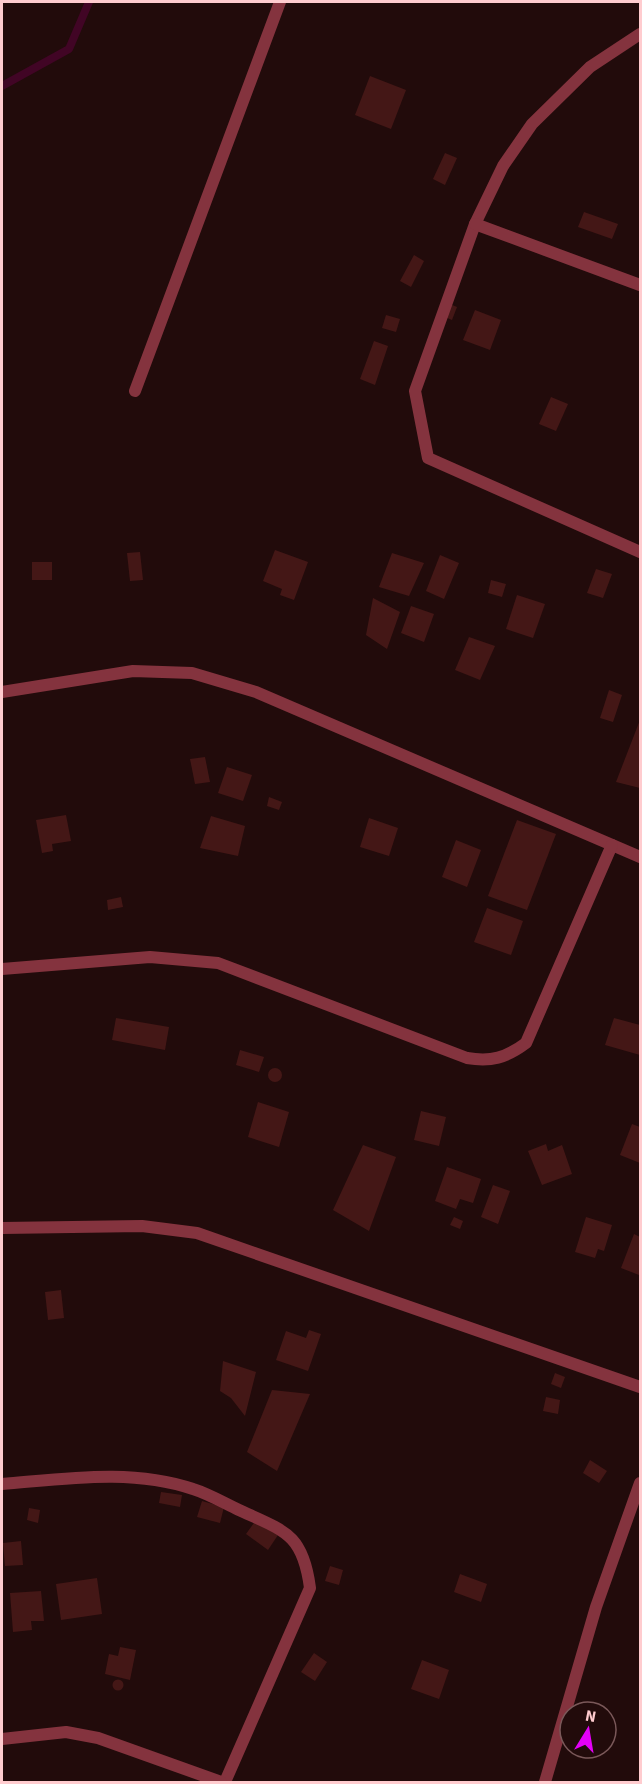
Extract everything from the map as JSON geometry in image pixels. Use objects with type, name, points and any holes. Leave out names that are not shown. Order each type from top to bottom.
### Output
[{"type":"street","points":[[135,391],[280,2]]},
{"type":"street","points":[[640,34],[590,66],[532,124],[503,166],[475,224],[415,391],[428,458],[640,552]]},
{"type":"street","points":[[475,224],[640,285]]},
{"type":"street","points":[[2,692],[133,671],[192,673],[256,692],[640,857]]},
{"type":"street","points":[[2,969],[150,957],[218,963],[467,1058],[486,1061],[508,1056],[526,1043],[612,844]]},
{"type":"street","points":[[2,1228],[142,1226],[197,1233],[640,1387]]},
{"type":"street","points":[[2,1484],[101,1477],[147,1478],[193,1489],[284,1530],[299,1547],[308,1570],[310,1588],[223,1782],[98,1738],[76,1734],[32,1734],[2,1739]]},
{"type":"street","points":[[545,1782],[596,1607],[640,1483]]},
{"type":"building","points":[[370,76],[406,90],[391,129],[355,115]]},
{"type":"building","points":[[445,153],[457,158],[445,185],[433,179]]},
{"type":"building","points":[[584,212],[618,224],[612,239],[578,227]]},
{"type":"building","points":[[414,255],[424,261],[411,287],[400,281]]},
{"type":"building","points":[[450,304],[457,307],[452,320],[445,317]]},
{"type":"building","points":[[475,310],[501,320],[490,350],[463,340]]},
{"type":"building","points":[[386,315],[400,319],[396,332],[382,328]]},
{"type":"building","points":[[374,341],[388,346],[375,385],[360,379]]},
{"type":"building","points":[[551,397],[568,404],[556,431],[539,424]]},
{"type":"building","points":[[275,550],[308,562],[294,600],[280,595],[282,589],[263,581]]},
{"type":"building","points":[[140,552],[143,580],[130,581],[127,553]]},
{"type":"building","points":[[392,553],[424,563],[409,596],[379,587]]},
{"type":"building","points":[[440,555],[459,563],[444,599],[426,591]]},
{"type":"building","points":[[32,562],[52,562],[52,580],[32,580]]},
{"type":"building","points":[[596,569],[612,574],[603,598],[587,593]]},
{"type":"building","points":[[491,580],[506,584],[502,597],[488,593]]},
{"type":"building","points":[[517,595],[545,604],[533,638],[506,629]]},
{"type":"building","points":[[373,598],[400,612],[387,649],[366,635]]},
{"type":"building","points":[[411,606],[434,614],[424,642],[401,633]]},
{"type":"building","points":[[469,637],[495,646],[480,680],[455,670]]},
{"type":"building","points":[[609,690],[622,695],[613,722],[600,718]]},
{"type":"building","points":[[640,720],[640,788],[616,782]]},
{"type":"building","points":[[205,757],[210,782],[195,784],[190,759]]},
{"type":"building","points":[[227,767],[252,775],[243,801],[218,793]]},
{"type":"building","points":[[269,797],[282,802],[279,810],[267,806]]},
{"type":"building","points":[[66,815],[71,841],[52,844],[53,851],[42,853],[36,820]]},
{"type":"building","points":[[211,816],[245,826],[238,856],[200,848]]},
{"type":"building","points":[[369,818],[398,828],[389,856],[360,847]]},
{"type":"building","points":[[517,820],[556,834],[527,910],[488,896]]},
{"type":"building","points":[[456,840],[481,850],[467,887],[442,877]]},
{"type":"building","points":[[121,897],[123,907],[108,910],[107,900]]},
{"type":"building","points":[[487,908],[523,921],[511,955],[474,942]]},
{"type":"building","points":[[116,1018],[169,1027],[165,1050],[112,1040]]},
{"type":"building","points":[[614,1018],[640,1025],[640,1055],[605,1045]]},
{"type":"building","points":[[240,1050],[264,1057],[259,1072],[236,1065]]},
{"type":"building","points":[[275,1068],[280,1070],[282,1075],[280,1080],[275,1082],[270,1080],[268,1075],[270,1070]]},
{"type":"building","points":[[258,1102],[289,1112],[279,1147],[248,1137]]},
{"type":"building","points":[[421,1111],[446,1117],[439,1146],[414,1140]]},
{"type":"building","points":[[632,1124],[640,1127],[640,1163],[620,1155]]},
{"type":"building","points":[[546,1144],[548,1151],[562,1145],[572,1174],[542,1185],[528,1151]]},
{"type":"building","points":[[363,1145],[396,1157],[369,1231],[333,1210]]},
{"type":"building","points":[[447,1167],[481,1179],[473,1203],[460,1199],[456,1209],[435,1201]]},
{"type":"building","points":[[493,1185],[510,1191],[498,1224],[481,1217]]},
{"type":"building","points":[[454,1217],[463,1221],[460,1229],[450,1225]]},
{"type":"building","points":[[586,1217],[612,1225],[604,1251],[598,1249],[595,1258],[575,1252]]},
{"type":"building","points":[[634,1234],[640,1237],[639,1275],[621,1268]]},
{"type":"building","points":[[61,1290],[64,1318],[48,1320],[45,1292]]},
{"type":"building","points":[[309,1330],[321,1334],[308,1371],[276,1360],[286,1331],[306,1338]]},
{"type":"building","points":[[223,1361],[256,1372],[245,1416],[231,1398],[220,1391]]},
{"type":"building","points":[[555,1373],[565,1377],[561,1388],[551,1384]]},
{"type":"building","points":[[272,1390],[310,1394],[277,1471],[247,1452]]},
{"type":"building","points":[[546,1397],[560,1400],[558,1414],[543,1411]]},
{"type":"building","points":[[590,1460],[607,1471],[599,1483],[583,1473]]},
{"type":"building","points":[[161,1492],[182,1495],[180,1507],[159,1503]]},
{"type":"building","points":[[202,1501],[224,1507],[220,1523],[197,1517]]},
{"type":"building","points":[[29,1508],[40,1510],[38,1523],[27,1520]]},
{"type":"building","points":[[256,1520],[278,1535],[268,1550],[246,1534]]},
{"type":"building","points":[[21,1541],[23,1565],[5,1566],[3,1543]]},
{"type":"building","points":[[330,1566],[343,1570],[339,1585],[325,1581]]},
{"type":"building","points":[[460,1574],[487,1584],[481,1602],[454,1592]]},
{"type":"building","points":[[97,1578],[102,1614],[61,1620],[56,1584]]},
{"type":"building","points":[[41,1591],[44,1621],[31,1621],[32,1630],[13,1632],[10,1593]]},
{"type":"building","points":[[120,1647],[136,1650],[130,1680],[105,1674],[109,1654],[118,1656]]},
{"type":"building","points":[[314,1653],[327,1662],[315,1681],[301,1672]]},
{"type":"building","points":[[422,1660],[449,1670],[439,1699],[411,1689]]},
{"type":"building","points":[[118,1679],[124,1685],[118,1691],[112,1685]]},
{"type":"waterway","points":[[2,86],[69,49],[89,2]]}]
